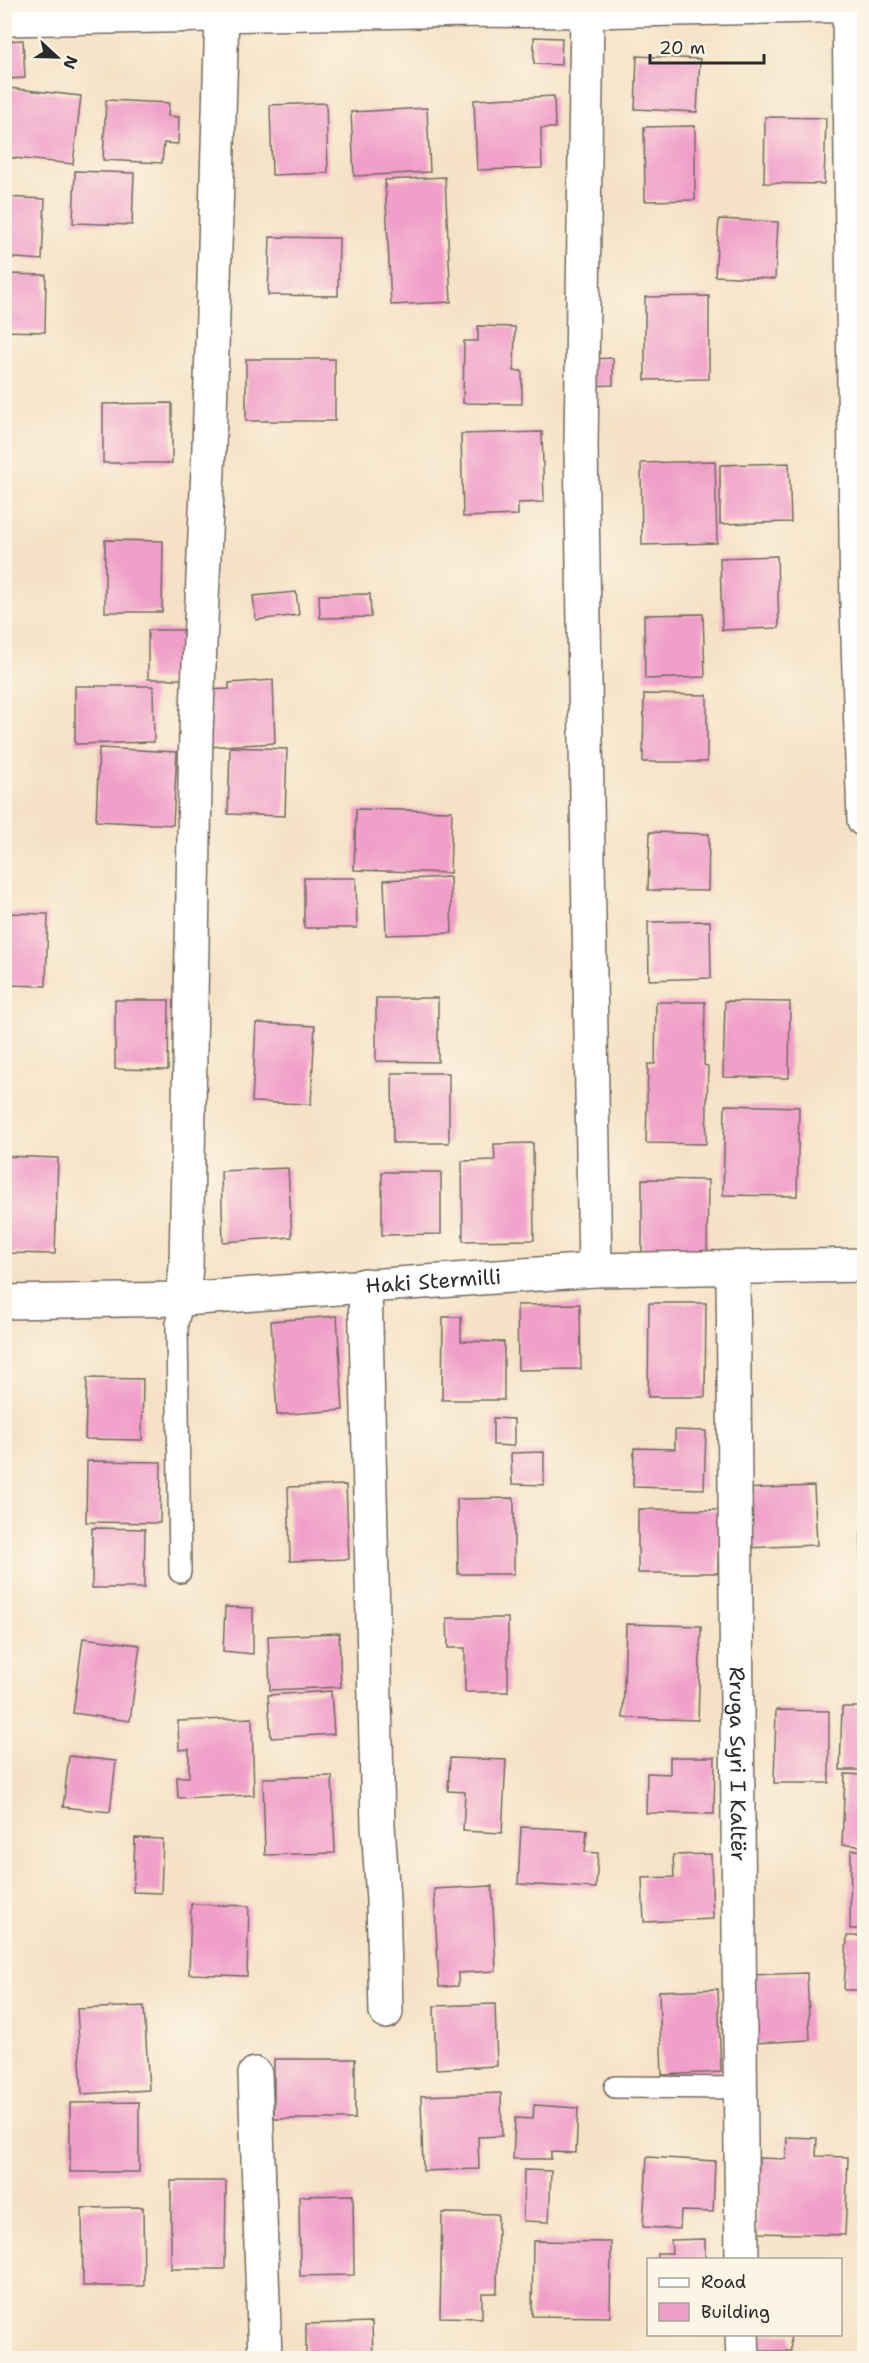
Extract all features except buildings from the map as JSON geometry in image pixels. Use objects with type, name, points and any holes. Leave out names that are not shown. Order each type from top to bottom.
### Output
[{"type":"street","points":[[4,19],[222,15],[257,9],[470,7],[587,11],[681,7],[856,6],[857,610],[864,820]]},
{"type":"street","points":[[587,11],[581,446],[595,1270]]},
{"type":"street","points":[[183,1299],[186,1254],[196,732],[209,447],[222,15]]},
{"type":"street","name":"Haki Stermilli","points":[[4,1302],[183,1299],[595,1270],[864,1265]]},
{"type":"street","name":"Rruga Syri I Kaltër","points":[[733,1268],[742,2258]]},
{"type":"street","points":[[365,1285],[378,1825],[386,2012]]},
{"type":"street","points":[[255,2074],[265,2358]]},
{"type":"street","points":[[742,2336],[743,2358]]},
{"type":"lane","points":[[180,1572],[177,1324],[183,1299]]},
{"type":"lane","points":[[615,2087],[741,2088]]}]
